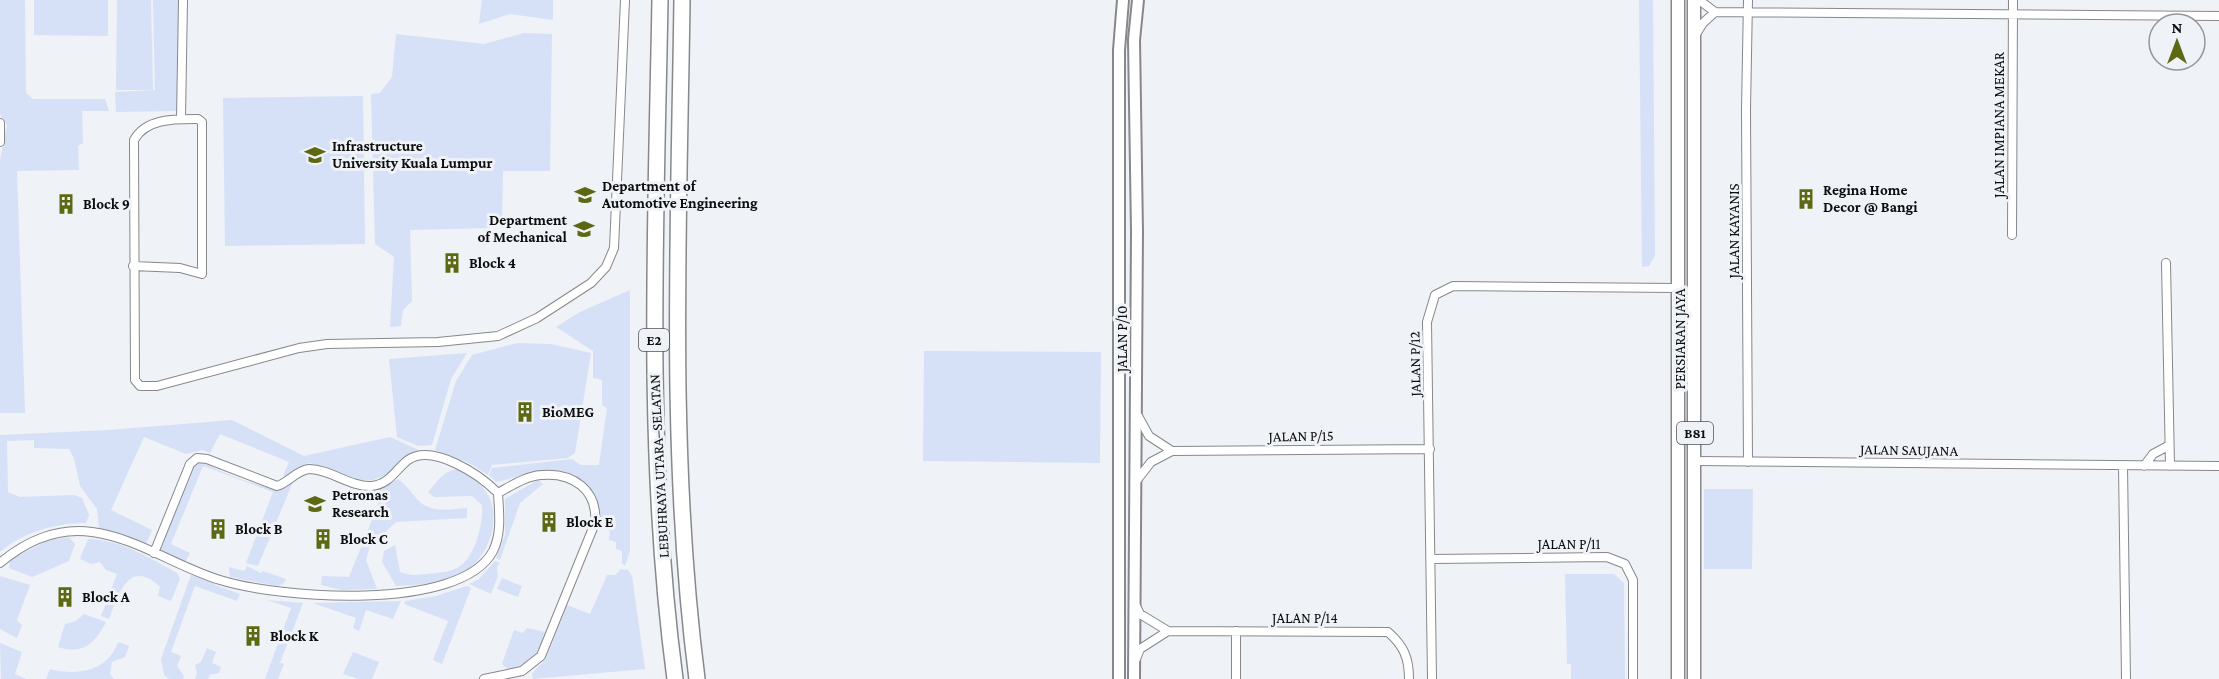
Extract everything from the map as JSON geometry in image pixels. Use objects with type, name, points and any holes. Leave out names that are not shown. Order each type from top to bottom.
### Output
[{"type":"highway","name":"LEBUHRAYA UTARA–SELATAN","points":[[660,0],[654,361],[660,524],[675,679]]},
{"type":"highway","name":"LEBUHRAYA UTARA–SELATAN","points":[[682,0],[678,361],[683,520],[697,679]]},
{"type":"main road","name":"PERSIARAN JAYA","points":[[1678,0],[1678,679]]},
{"type":"main road","name":"PERSIARAN JAYA","points":[[1694,679],[1695,38],[1697,0]]},
{"type":"street","points":[[181,118],[183,0]]},
{"type":"street","points":[[133,266],[180,268],[202,274],[202,122],[198,118],[157,122],[140,129],[134,140],[133,266],[135,380],[140,386],[148,388],[299,348],[350,342],[467,340],[498,336],[537,318],[591,283],[611,259],[617,218],[625,0]]},
{"type":"street","name":"JALAN P/10","points":[[1119,679],[1119,50],[1123,0]]},
{"type":"street","name":"JALAN P/10","points":[[1134,679],[1133,600],[1137,480],[1134,40],[1138,0]]},
{"type":"street","points":[[1697,0],[1715,12],[2219,16]]},
{"type":"street","name":"JALAN KAYANIS","points":[[1748,0],[1749,462]]},
{"type":"street","points":[[1994,16],[2013,0],[2031,16]]},
{"type":"street","name":"JALAN IMPIANA MEKAR","points":[[2012,235],[2013,0]]},
{"type":"street","points":[[1695,38],[1703,22],[1715,12]]},
{"type":"street","points":[[1994,16],[2012,29],[2031,16]]},
{"type":"street","points":[[0,123],[0,142]]},
{"type":"street","points":[[2166,263],[2170,466]]},
{"type":"street","name":"JALAN P/12","points":[[1432,679],[1427,322],[1435,295],[1453,286],[1679,288]]},
{"type":"street","points":[[1136,412],[1149,436],[1172,451]]},
{"type":"street","points":[[2144,466],[2153,454],[2168,446]]},
{"type":"street","name":"JALAN P/15","points":[[1172,451],[1430,449]]},
{"type":"street","points":[[1137,480],[1150,462],[1172,451]]},
{"type":"street","points":[[154,554],[189,464],[197,458],[207,459],[277,486],[302,471],[312,469],[360,485],[373,486],[385,482],[405,462],[418,454],[432,455],[471,471],[498,493]]},
{"type":"street","name":"JALAN SAUJANA","points":[[1695,461],[2219,466]]},
{"type":"street","points":[[2123,466],[2126,679]]},
{"type":"street","points":[[484,679],[522,671],[541,656],[595,523],[596,508],[592,496],[584,487],[555,476],[528,478],[498,493]]},
{"type":"street","points":[[0,563],[25,545],[43,537],[66,531],[94,532],[221,581],[284,592],[355,596],[436,587],[463,579],[480,567],[492,551],[498,534],[498,493]]},
{"type":"street","name":"JALAN P/11","points":[[1432,559],[1607,557],[1625,564],[1633,580],[1633,679]]},
{"type":"street","points":[[1133,600],[1140,614],[1168,631],[1140,649],[1134,666]]},
{"type":"street","name":"JALAN P/14","points":[[1168,631],[1388,632],[1399,642],[1409,661],[1409,679]]},
{"type":"street","points":[[1236,631],[1236,679]]},
{"type":"shaded area","points":[[0,0],[25,0],[26,93],[33,99],[105,99],[109,111],[82,111],[83,143],[78,146],[79,170],[17,171],[25,413],[0,413],[0,160],[7,125],[0,114]]},
{"type":"shaded area","points":[[34,0],[108,0],[108,36],[34,35]]},
{"type":"shaded area","points":[[117,0],[151,0],[153,90],[116,90]]},
{"type":"shaded area","points":[[153,0],[180,0],[178,111],[116,112],[115,92],[155,90]]},
{"type":"shaded area","points":[[482,0],[553,0],[553,20],[510,14],[479,24]]},
{"type":"shaded area","points":[[1639,0],[1653,0],[1655,256],[1649,266],[1642,267]]},
{"type":"shaded area","points":[[524,33],[552,34],[550,171],[503,171],[502,224],[490,228],[410,230],[412,301],[403,310],[401,326],[390,327],[394,257],[375,244],[371,94],[380,93],[392,77],[396,34],[484,44]]},
{"type":"shaded area","points":[[363,96],[365,244],[225,246],[223,98]]},
{"type":"shaded area","points":[[630,290],[630,551],[625,566],[622,563],[622,551],[616,549],[616,542],[609,540],[610,531],[600,527],[597,502],[592,492],[578,477],[556,470],[530,473],[496,482],[489,475],[492,468],[572,459],[581,465],[599,465],[607,408],[602,405],[602,380],[593,378],[593,351],[556,327],[580,312]]},
{"type":"shaded area","name":"BioMEG","points":[[517,343],[551,344],[591,353],[575,453],[568,458],[492,465],[488,475],[469,463],[435,450],[456,381],[472,355]]},
{"type":"shaded area","points":[[924,351],[1101,352],[1100,463],[923,461]]},
{"type":"shaded area","points":[[467,353],[451,379],[432,445],[418,446],[397,437],[389,359]]},
{"type":"shaded area","points":[[232,420],[304,456],[390,437],[419,450],[401,460],[391,473],[373,480],[361,480],[310,463],[305,464],[291,477],[283,476],[289,462],[220,434],[210,453],[203,450],[186,454],[144,437],[111,510],[152,530],[146,544],[99,529],[97,509],[80,486],[74,458],[69,449],[34,448],[34,440],[7,441],[8,492],[20,497],[74,495],[82,498],[89,515],[86,523],[40,530],[19,539],[0,552],[0,435],[109,430]]},
{"type":"shaded area","points":[[198,461],[259,485],[284,486],[293,482],[258,566],[246,563],[273,492],[203,466],[171,544],[190,553],[184,565],[157,553],[193,463]]},
{"type":"shaded area","points":[[457,469],[477,482],[490,498],[494,521],[487,545],[473,565],[457,577],[431,583],[396,586],[382,562],[384,551],[395,545],[400,572],[410,575],[453,570],[470,555],[480,529],[482,505],[472,496],[434,497],[428,492],[444,475]]},
{"type":"shaded area","points":[[398,479],[427,507],[440,510],[467,508],[467,518],[396,522],[370,546],[366,560],[377,589],[342,590],[321,585],[322,576],[349,577],[378,505],[373,491]]},
{"type":"shaded area","points":[[538,480],[543,484],[520,503],[500,560],[496,558],[505,535],[505,499]]},
{"type":"shaded area","points":[[1704,489],[1753,489],[1752,569],[1704,569]]},
{"type":"shaded area","points":[[69,537],[75,544],[69,561],[32,577],[9,568],[10,560],[49,540]]},
{"type":"shaded area","points":[[88,539],[123,546],[177,573],[180,579],[171,601],[158,596],[160,587],[140,576],[126,583],[109,619],[101,616],[117,574],[106,570],[100,562],[91,564],[80,559]]},
{"type":"shaded area","points":[[495,561],[500,563],[491,594],[469,584],[479,579]]},
{"type":"shaded area","points":[[247,566],[261,573],[263,571],[286,579],[278,586],[230,577],[229,567],[244,571]]},
{"type":"shaded area","points":[[621,569],[628,570],[632,576],[645,669],[533,679],[532,673],[546,659],[567,605],[590,614],[607,575],[615,575]]},
{"type":"shaded area","points":[[1565,574],[1614,574],[1624,583],[1625,679],[1571,679],[1571,664],[1567,664]]},
{"type":"shaded area","points":[[191,575],[213,580],[215,585],[240,594],[237,601],[195,586],[171,652],[181,656],[177,666],[184,676],[183,679],[169,679],[164,675],[161,659]]},
{"type":"shaded area","points":[[0,576],[30,585],[17,620],[22,625],[17,638],[0,629]]},
{"type":"shaded area","points":[[502,578],[522,586],[518,597],[497,589]]},
{"type":"shaded area","points":[[467,586],[471,588],[442,664],[433,660],[448,621],[404,604],[405,601],[436,596]]},
{"type":"shaded area","points":[[267,600],[303,603],[280,663],[284,664],[278,679],[265,679],[291,608]]},
{"type":"shaded area","points":[[401,601],[393,619],[366,610],[359,631],[353,628],[356,618],[313,603]]},
{"type":"shaded area","points":[[84,614],[106,622],[97,636],[87,646],[74,650],[58,647],[65,624],[76,621]]},
{"type":"shaded area","points":[[527,628],[545,632],[540,647],[528,663],[508,670],[502,664],[514,630],[523,633]]},
{"type":"shaded area","points":[[118,642],[129,646],[125,657],[112,662],[110,674],[114,679],[46,679],[50,669],[71,672],[99,666],[107,660]]},
{"type":"shaded area","points":[[0,643],[22,652],[15,674],[26,679],[1,679]]},
{"type":"shaded area","points":[[207,648],[216,652],[212,663],[221,667],[219,673],[210,675],[208,679],[195,679],[197,673],[195,665],[201,662]]},
{"type":"shaded area","points":[[353,652],[379,662],[372,679],[359,679],[343,674]]},
{"type":"place","name":"Infrastructure University Kuala Lumpur","points":[[315,155]]},
{"type":"place","name":"Department of Automotive Engineering","points":[[585,195]]},
{"type":"place","name":"Regina Home Decor @ Bangi","points":[[1806,199]]},
{"type":"place","name":"Block 9","points":[[66,204]]},
{"type":"place","name":"Department of Mechanical","points":[[584,229]]},
{"type":"place","name":"Block 4","points":[[452,263]]},
{"type":"place","name":"BioMEG","points":[[525,412]]},
{"type":"place","name":"Petronas Research","points":[[315,504]]},
{"type":"place","name":"Block E","points":[[549,522]]},
{"type":"place","name":"Block B","points":[[218,529]]},
{"type":"place","name":"Block C","points":[[323,539]]},
{"type":"place","name":"Block A","points":[[65,597]]},
{"type":"place","name":"Block K","points":[[253,636]]}]
